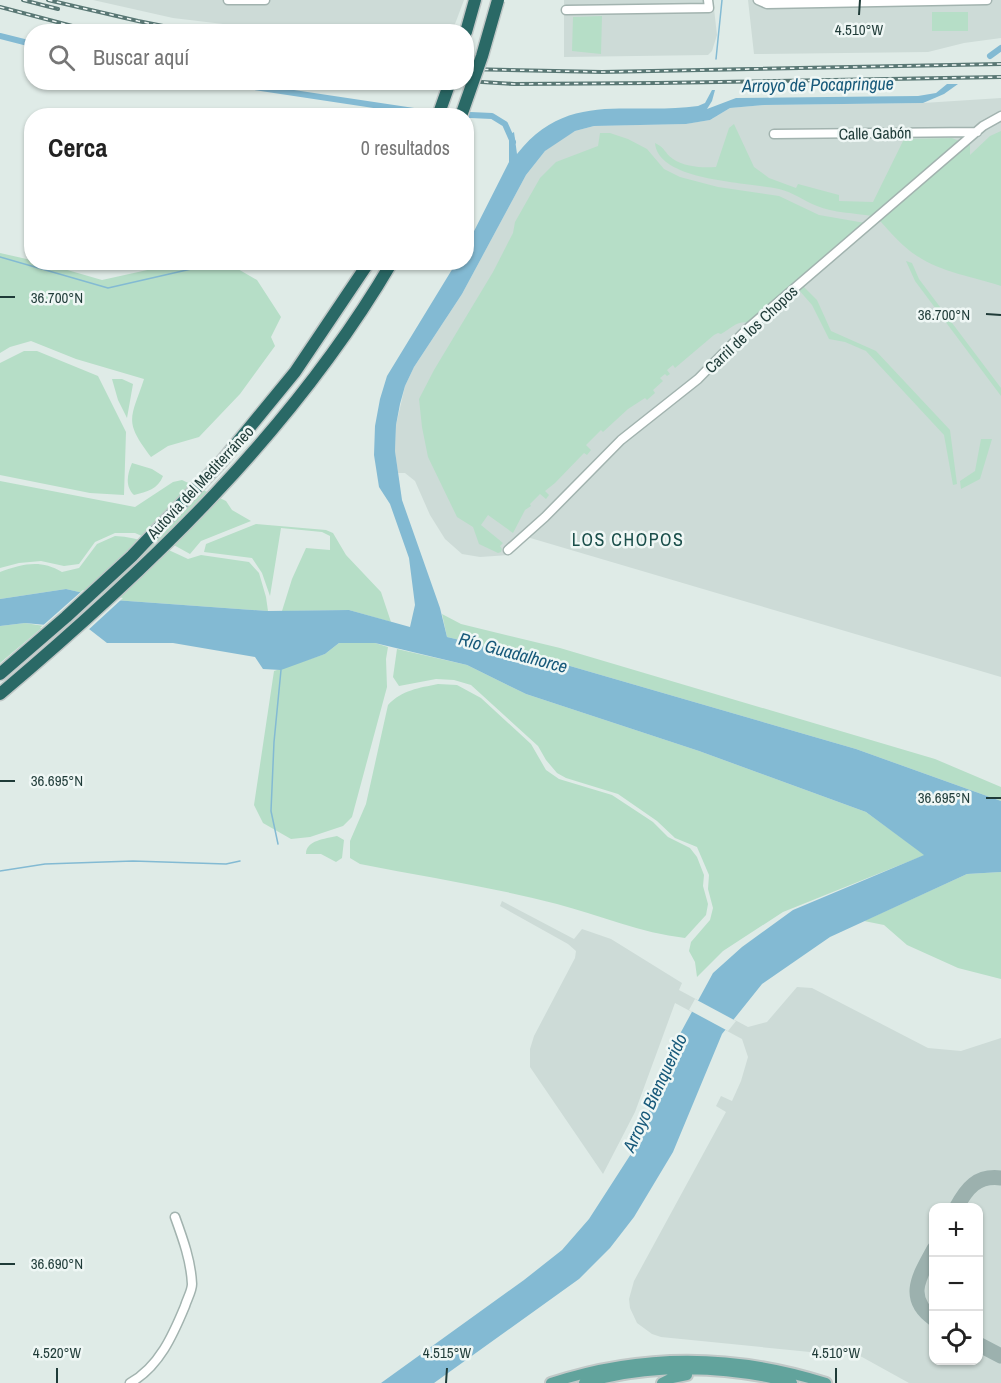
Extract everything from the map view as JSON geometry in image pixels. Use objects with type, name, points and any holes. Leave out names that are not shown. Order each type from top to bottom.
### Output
[{"type":"highway","points":[[468,24],[475,0]]},
{"type":"highway","points":[[474,81],[498,0]]},
{"type":"highway","points":[[441,108],[447,90]]},
{"type":"highway","points":[[464,108],[471,90]]},
{"type":"highway","name":"Autovía del Mediterráneo","points":[[0,674],[132,556],[222,461],[295,372],[364,270]]},
{"type":"highway","name":"Autovía del Mediterráneo","points":[[0,693],[78,629],[241,465],[313,380],[369,301],[387,270]]},
{"type":"main road","points":[[551,1383],[627,1364],[687,1360],[766,1367],[826,1383]]},
{"type":"main road","points":[[584,1383],[639,1372],[681,1370],[714,1370],[764,1376],[792,1383]]},
{"type":"main road","points":[[662,1383],[672,1378],[714,1370]]},
{"type":"street","points":[[228,0],[265,0]]},
{"type":"street","points":[[758,0],[767,4],[987,0]]},
{"type":"street","points":[[566,10],[709,4]]},
{"type":"street","name":"Carril de los Chopos","points":[[508,550],[545,517],[621,440],[698,379],[747,329],[977,132],[1001,116]]},
{"type":"street","name":"Calle Gabón","points":[[774,134],[977,132]]},
{"type":"street","points":[[130,1383],[142,1377],[171,1338],[192,1287],[187,1250],[175,1217]]},
{"type":"shaded area","points":[[93,0],[464,0],[455,24],[223,24],[173,18]]},
{"type":"shaded area","points":[[564,0],[713,0],[717,35],[712,51],[708,55],[564,57]]},
{"type":"shaded area","points":[[748,0],[1001,0],[1001,38],[964,43],[928,52],[754,54]]},
{"type":"shaded area","points":[[1001,98],[1001,677],[527,537],[509,555],[480,557],[462,554],[445,539],[430,515],[415,481],[405,473],[398,473],[395,451],[396,425],[405,386],[414,367],[462,294],[526,175],[545,151],[561,139],[575,131],[594,126],[685,124],[710,120],[730,108],[764,105],[923,103]]},
{"type":"shaded area","points":[[502,901],[574,939],[582,929],[611,939],[682,983],[679,990],[748,1027],[767,1022],[797,987],[812,988],[928,1048],[961,1051],[1001,1038],[1001,1383],[909,1383],[862,1357],[833,1347],[810,1352],[661,1337],[652,1334],[637,1323],[630,1308],[629,1299],[634,1281],[726,1112],[716,1106],[721,1096],[732,1101],[748,1057],[742,1039],[675,1003],[635,1112],[603,1174],[530,1067],[530,1049],[534,1036],[575,958],[576,951],[568,944],[500,906]]},
{"type":"green space","points":[[932,12],[968,12],[968,31],[932,31]]},
{"type":"green space","points":[[602,16],[601,54],[572,51],[573,17]]},
{"type":"green space","points":[[734,124],[754,167],[769,178],[796,188],[798,184],[839,195],[839,201],[873,202],[904,139],[952,138],[959,141],[872,216],[823,208],[779,189],[728,182],[688,173],[672,166],[660,156],[655,143],[673,159],[683,164],[716,167],[729,128]]},
{"type":"green space","points":[[1001,131],[1001,286],[926,262],[907,249],[880,221],[970,143],[970,155],[990,136]]},
{"type":"green space","points":[[600,133],[610,133],[628,139],[647,149],[664,169],[680,177],[718,187],[779,196],[819,215],[865,223],[751,323],[738,324],[721,334],[714,335],[675,368],[673,365],[667,370],[670,374],[667,376],[665,374],[660,378],[663,381],[653,390],[655,393],[647,400],[645,398],[628,409],[603,432],[601,430],[586,445],[591,450],[587,455],[584,453],[545,491],[549,495],[546,499],[540,494],[530,504],[531,506],[525,510],[513,533],[488,515],[481,525],[503,543],[500,546],[501,552],[498,553],[479,544],[473,527],[457,517],[428,457],[419,399],[493,272],[513,233],[515,222],[540,178],[556,162],[598,146]]},
{"type":"green space","points":[[0,253],[24,258],[24,270],[67,270],[102,280],[147,270],[240,270],[257,280],[281,317],[271,337],[275,346],[240,394],[199,437],[168,446],[151,457],[136,435],[132,419],[144,379],[76,359],[31,341],[10,347],[0,353]]},
{"type":"green space","points":[[906,261],[912,263],[919,279],[1001,388],[1001,396],[915,281]]},
{"type":"green space","points":[[802,285],[817,300],[831,331],[876,351],[950,430],[957,484],[953,485],[944,435],[866,351],[845,342],[829,339],[812,305],[798,289]]},
{"type":"green space","points":[[24,351],[37,351],[98,376],[126,432],[124,495],[90,493],[0,475],[0,363]]},
{"type":"green space","points":[[112,379],[122,379],[133,384],[127,418],[118,400]]},
{"type":"green space","points":[[981,439],[992,439],[980,479],[961,489],[960,481],[975,471]]},
{"type":"green space","points":[[132,463],[152,469],[163,476],[161,480],[152,489],[134,495],[129,488],[128,480]]},
{"type":"green space","points":[[182,480],[226,501],[232,510],[251,521],[201,541],[190,554],[172,544],[151,540],[135,533],[115,533],[95,542],[79,564],[64,566],[41,561],[0,568],[0,481],[135,507],[173,482]]},
{"type":"green space","points":[[256,524],[326,530],[333,533],[346,555],[381,592],[391,622],[349,610],[282,611],[292,579],[306,548],[330,550],[330,536],[322,532],[281,528],[270,596],[262,573],[252,558],[204,552],[206,544]]},
{"type":"green space","points":[[115,536],[134,538],[188,559],[201,555],[249,562],[259,573],[268,611],[114,600],[66,589],[0,599],[0,572],[31,564],[46,565],[62,572],[79,568],[97,544]]},
{"type":"green space","points":[[442,614],[461,624],[560,648],[935,759],[1001,787],[1001,801],[856,749],[570,666],[447,637]]},
{"type":"green space","points":[[25,623],[44,626],[0,663],[0,626]]},
{"type":"green space","points":[[339,643],[375,643],[388,647],[387,687],[352,817],[343,826],[310,837],[291,839],[263,823],[254,805],[274,671],[325,654]]},
{"type":"green space","points":[[397,649],[467,665],[526,694],[699,751],[866,812],[925,855],[783,912],[723,951],[697,977],[695,962],[689,951],[691,942],[710,920],[713,908],[708,889],[709,875],[697,847],[675,838],[657,821],[618,794],[557,773],[538,746],[471,685],[454,680],[436,679],[399,686],[393,677]]},
{"type":"green space","points":[[438,684],[457,685],[481,698],[531,744],[546,770],[559,779],[612,795],[653,822],[668,837],[690,848],[697,857],[704,875],[703,886],[708,904],[706,915],[685,938],[636,928],[533,898],[360,864],[350,858],[350,841],[366,804],[388,705],[405,693]]},
{"type":"green space","points":[[337,836],[344,840],[342,858],[336,862],[321,854],[306,854],[307,849],[313,843]]},
{"type":"green space","points":[[1001,872],[1001,979],[958,968],[907,945],[884,925],[864,921],[967,874]]},
{"type":"water","name":"Río Guadalhorce","points":[[947,84],[958,84],[944,94],[923,103],[764,105],[730,108],[710,120],[686,124],[594,126],[575,131],[545,151],[526,175],[462,294],[414,367],[405,386],[396,425],[395,451],[402,500],[440,608],[447,637],[570,666],[856,749],[1001,801],[1001,872],[967,874],[830,937],[762,984],[722,1034],[673,1152],[634,1217],[610,1248],[579,1279],[434,1383],[381,1383],[524,1280],[562,1250],[589,1219],[638,1143],[668,1056],[713,973],[742,947],[793,910],[924,855],[866,812],[699,751],[526,694],[467,665],[375,643],[339,643],[325,654],[281,670],[263,669],[255,657],[173,643],[107,643],[89,629],[25,623],[0,626],[0,599],[66,589],[114,600],[268,611],[349,610],[410,627],[415,605],[409,558],[390,504],[379,487],[374,455],[375,426],[380,399],[387,376],[452,270],[474,270],[474,231],[509,162],[509,135],[514,132],[517,154],[537,134],[557,120],[578,113],[600,109],[698,106],[705,103],[712,90],[715,90],[707,109],[736,98],[918,96],[936,93]]},
{"type":"pier","points":[[83,590],[123,598],[86,632],[40,628]]},
{"type":"pier","points":[[695,999],[736,1021],[728,1031],[689,1010]]},
{"type":"waterway","points":[[716,59],[722,0]]},
{"type":"waterway","points":[[0,36],[24,42]]},
{"type":"waterway","name":"Arroyo de Pocapringue","points":[[990,56],[1001,48]]},
{"type":"waterway","points":[[274,90],[394,108]]},
{"type":"waterway","points":[[474,115],[492,116],[505,124],[513,142]]},
{"type":"waterway","points":[[0,257],[24,264]]},
{"type":"waterway","points":[[45,270],[108,288],[187,270]]},
{"type":"waterway","points":[[278,844],[271,811],[274,742],[281,670]]},
{"type":"waterway","points":[[0,871],[45,864],[133,861],[226,864],[240,861]]},
{"type":"taxiway","points":[[959,1203],[964,1194],[979,1181],[1001,1178]]},
{"type":"taxiway","points":[[929,1315],[919,1303],[917,1294],[920,1277],[930,1257]]},
{"type":"taxiway","points":[[983,1347],[1001,1356]]},
{"type":"railway","points":[[23,0],[58,9]]},
{"type":"railway","points":[[48,0],[153,24]]},
{"type":"railway","points":[[0,7],[65,24]]},
{"type":"railway","points":[[474,69],[602,72],[1001,64]]},
{"type":"railway","points":[[474,82],[514,84],[658,83],[1001,77]]},
{"type":"district","name":"LOS CHOPOS","points":[[628,540]]},
{"type":"water label","name":"Arroyo Bienquerido","points":[[655,1093]]}]
